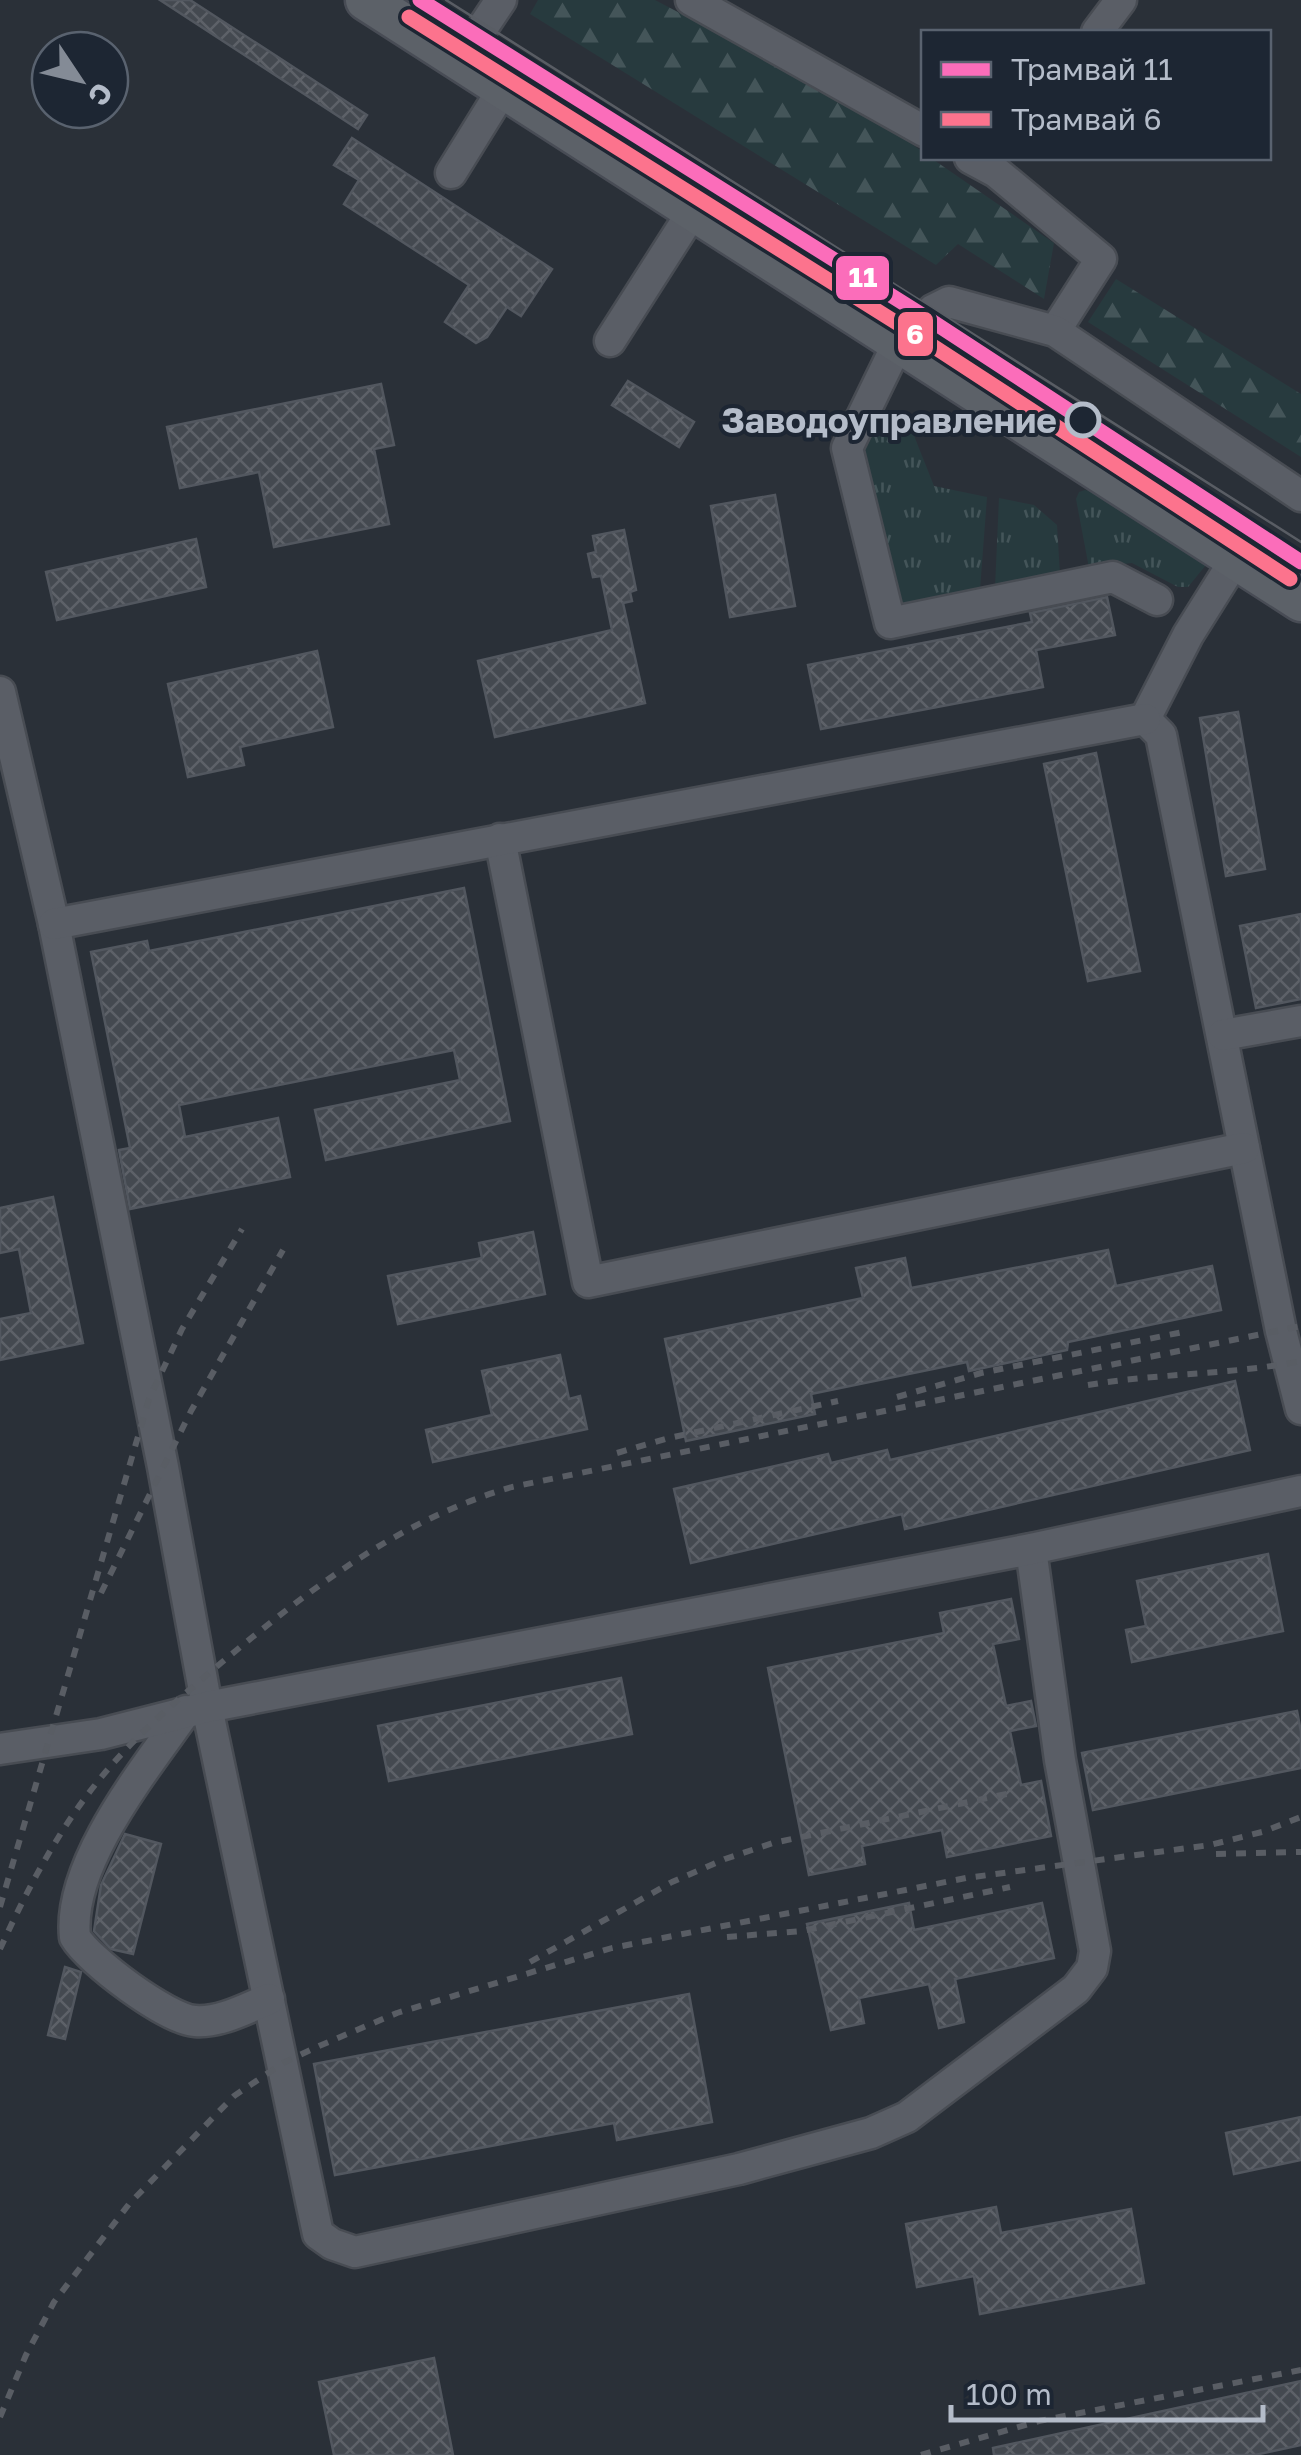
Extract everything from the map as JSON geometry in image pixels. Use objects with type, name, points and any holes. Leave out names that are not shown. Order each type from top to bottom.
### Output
[{"type":"main road","points":[[366,0],[1301,601]]},
{"type":"street","points":[[461,60],[500,0]]},
{"type":"street","points":[[691,0],[921,129]]},
{"type":"street","points":[[1098,30],[1121,0]]},
{"type":"street","points":[[451,173],[503,89]]},
{"type":"street","points":[[991,162],[1102,259],[1054,331]]},
{"type":"street","points":[[610,341],[693,211]]},
{"type":"street","points":[[1157,600],[1113,578],[890,624],[847,448],[898,343],[933,310],[949,302],[1054,331],[1301,496]]},
{"type":"street","points":[[1145,719],[1188,636],[1235,560]]},
{"type":"street","points":[[0,692],[54,924],[159,1450],[196,1709],[270,2000],[318,2234],[354,2252],[739,2169],[871,2133],[907,2117],[1076,1989],[1095,1959],[1060,1760],[1032,1549]]},
{"type":"street","points":[[54,924],[1145,719]]},
{"type":"street","points":[[1145,719],[1161,735],[1281,1330],[1301,1409]]},
{"type":"street","points":[[500,839],[588,1282],[1244,1148]]},
{"type":"street","points":[[1223,1035],[1301,1022]]},
{"type":"street","points":[[0,1749],[101,1734],[196,1709],[1032,1549],[1301,1491]]},
{"type":"street","points":[[196,1709],[101,1839],[80,1897],[74,1938],[132,1990],[178,2018],[208,2021],[270,2000]]},
{"type":"green space","points":[[538,0],[655,0],[859,107],[921,151],[921,160],[934,160],[1054,243],[1044,299],[958,244],[936,265],[530,14]]},
{"type":"green space","points":[[1116,279],[1301,394],[1301,457],[1088,322]]},
{"type":"green space","points":[[876,409],[913,433],[934,486],[987,497],[980,590],[900,606],[859,452]]},
{"type":"green space","points":[[1085,490],[1206,565],[1188,587],[1178,587],[1132,563],[1089,568],[1076,499]]},
{"type":"green space","points":[[999,498],[1034,505],[1057,525],[1060,574],[995,588]]},
{"type":"building","points":[[160,0],[190,0],[367,115],[358,129]]},
{"type":"building","points":[[352,138],[552,269],[521,316],[507,307],[487,337],[476,343],[445,322],[469,285],[344,204],[359,180],[334,165]]},
{"type":"building","points":[[628,381],[694,422],[679,447],[612,405]]},
{"type":"building","points":[[381,384],[394,445],[374,449],[389,524],[274,547],[259,472],[180,488],[167,427]]},
{"type":"building","points":[[775,495],[795,606],[730,617],[711,506]]},
{"type":"building","points":[[624,530],[636,590],[630,592],[632,601],[623,603],[645,703],[495,737],[478,661],[612,630],[601,576],[593,577],[588,554],[596,552],[593,536]]},
{"type":"building","points":[[196,539],[206,587],[57,620],[46,572]]},
{"type":"building","points":[[1107,597],[1115,635],[1036,650],[1043,687],[821,729],[808,665],[1032,622],[1030,613]]},
{"type":"building","points":[[317,651],[333,727],[240,747],[244,765],[188,777],[168,684]]},
{"type":"building","points":[[1238,712],[1265,869],[1226,876],[1200,718]]},
{"type":"building","points":[[1096,753],[1140,971],[1088,981],[1044,764]]},
{"type":"building","points":[[464,888],[510,1121],[326,1160],[315,1110],[460,1080],[454,1050],[179,1105],[185,1137],[278,1118],[290,1177],[130,1209],[119,1150],[130,1148],[91,952],[147,941],[149,951]]},
{"type":"building","points":[[1301,914],[1301,999],[1256,1008],[1240,926]]},
{"type":"building","points":[[53,1197],[83,1343],[0,1360],[0,1319],[31,1313],[19,1249],[0,1253],[0,1208]]},
{"type":"building","points":[[533,1232],[545,1294],[398,1324],[388,1276],[482,1258],[479,1243]]},
{"type":"building","points":[[1108,1250],[1116,1286],[1212,1266],[1221,1310],[1068,1342],[1067,1350],[969,1371],[967,1362],[811,1394],[815,1414],[686,1441],[665,1339],[863,1298],[856,1268],[905,1258],[911,1288]]},
{"type":"building","points":[[560,1355],[569,1399],[580,1396],[587,1429],[433,1462],[426,1430],[492,1415],[482,1371]]},
{"type":"building","points":[[1235,1381],[1250,1450],[905,1529],[902,1514],[691,1563],[674,1489],[828,1454],[831,1463],[887,1450],[890,1460]]},
{"type":"building","points":[[1268,1554],[1283,1631],[1132,1662],[1126,1630],[1146,1626],[1137,1581]]},
{"type":"building","points":[[1011,1599],[1019,1639],[993,1644],[1006,1706],[1031,1701],[1036,1726],[1010,1731],[1021,1785],[1041,1781],[1051,1836],[947,1857],[942,1830],[862,1846],[865,1864],[809,1875],[768,1668],[944,1633],[940,1613]]},
{"type":"building","points":[[621,1678],[632,1734],[389,1781],[378,1726]]},
{"type":"building","points":[[1297,1711],[1301,1768],[1093,1810],[1082,1753]]},
{"type":"building","points":[[125,1834],[161,1844],[133,1954],[111,1949],[94,1931],[101,1885]]},
{"type":"building","points":[[909,1903],[914,1930],[1042,1903],[1054,1958],[955,1979],[964,2022],[939,2028],[929,1984],[859,1998],[864,2023],[831,2030],[807,1924]]},
{"type":"building","points":[[65,1967],[81,1972],[65,2039],[48,2035]]},
{"type":"building","points":[[689,1994],[712,2122],[617,2140],[614,2123],[335,2175],[314,2064]]},
{"type":"building","points":[[1301,2117],[1301,2160],[1234,2174],[1226,2133]]},
{"type":"building","points":[[996,2207],[1001,2233],[1131,2209],[1144,2283],[980,2314],[974,2276],[917,2287],[906,2224]]},
{"type":"building","points":[[434,2358],[453,2455],[334,2455],[319,2382]]},
{"type":"building","points":[[1301,2381],[1301,2445],[1255,2455],[994,2455],[993,2448]]},
{"type":"tram line","name":"11","points":[[420,0],[927,318],[1301,562]]},
{"type":"tram line","points":[[446,0],[1301,542]]},
{"type":"tram line","name":"6","points":[[409,17],[916,335],[1290,579]]},
{"type":"railway","points":[[0,1907],[149,1399],[182,1329],[242,1229]]},
{"type":"railway","points":[[101,1593],[191,1411],[283,1250]]},
{"type":"railway","points":[[0,1949],[67,1823],[139,1736],[204,1677],[323,1583],[394,1537],[432,1518],[512,1487],[1301,1326]]},
{"type":"railway","points":[[897,1397],[981,1373],[1183,1332]]},
{"type":"railway","points":[[1088,1385],[1301,1361]]},
{"type":"railway","points":[[617,1453],[838,1401]]},
{"type":"railway","points":[[530,1962],[672,1882],[725,1859],[773,1843],[1016,1792]]},
{"type":"railway","points":[[0,2417],[54,2302],[129,2204],[234,2096],[283,2063],[319,2046],[397,2013],[612,1948],[966,1878],[1210,1845],[1301,1817]]},
{"type":"railway","points":[[1216,1854],[1301,1852]]},
{"type":"railway","points":[[727,1937],[802,1931],[1010,1887]]},
{"type":"railway","points":[[921,2455],[1039,2421],[1301,2370]]},
{"type":"place","name":"Заводоуправление","points":[[1083,420]]}]
